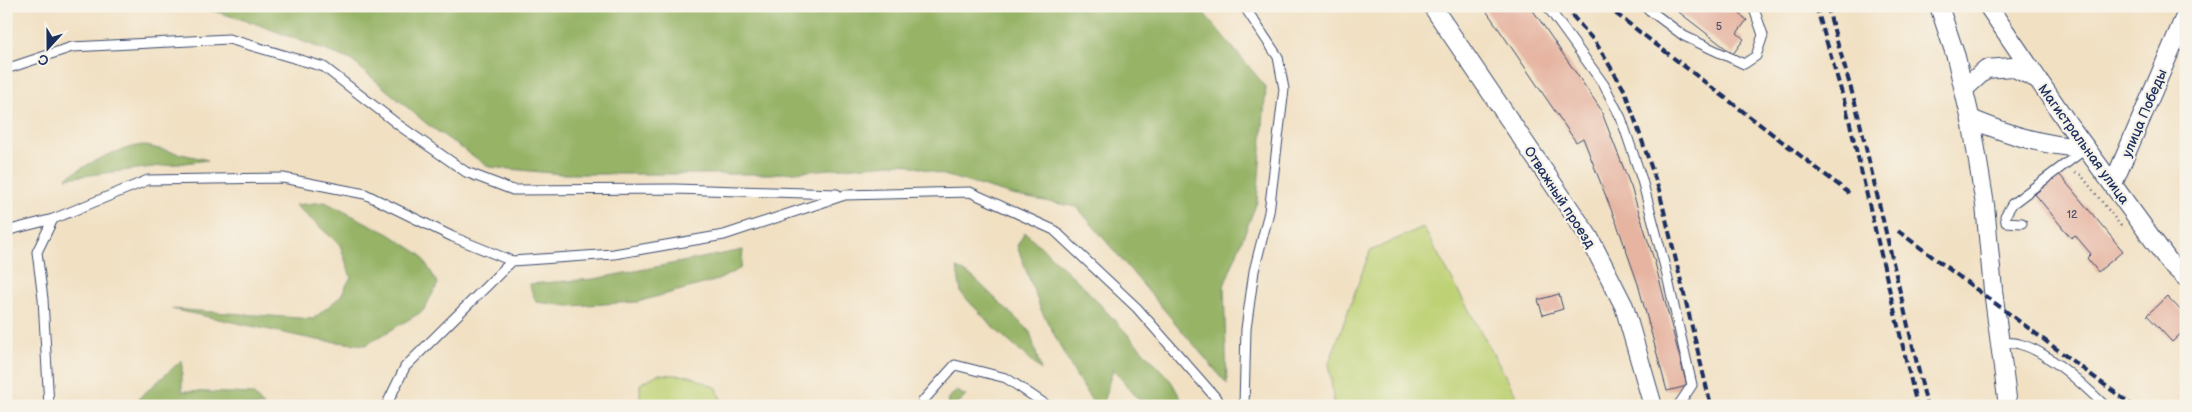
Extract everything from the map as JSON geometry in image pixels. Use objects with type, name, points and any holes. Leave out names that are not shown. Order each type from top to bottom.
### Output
[{"type":"street","name":"Отважный проезд","points":[[1432,6],[1589,237],[1624,306],[1653,406]]},
{"type":"street","points":[[1939,6],[1956,56],[1971,119],[1987,222],[2008,406]]},
{"type":"street","name":"Магистральная улица","points":[[1988,6],[2086,148],[2170,263],[2186,278]]},
{"type":"street","name":"улица Победы","points":[[2113,184],[2186,14]]},
{"type":"street","points":[[1964,89],[1986,69],[2012,67],[2038,79]]},
{"type":"street","points":[[1971,119],[2015,137],[2058,146],[2086,148]]},
{"type":"lane","points":[[1244,6],[1278,57],[1284,88],[1269,212],[1254,272],[1246,329],[1244,406]]},
{"type":"lane","points":[[1546,6],[1604,85],[1621,118],[1642,180],[1665,267],[1692,385],[1678,406]]},
{"type":"lane","points":[[1644,6],[1684,36],[1744,64],[1756,56],[1762,35],[1755,10],[1745,6]]},
{"type":"lane","points":[[6,69],[72,47],[229,39],[324,67],[400,126],[466,172],[513,190],[675,189],[845,195],[970,192],[1054,230],[1137,308],[1222,406]]},
{"type":"lane","points":[[2006,222],[2005,216],[2012,204],[2086,148]]},
{"type":"lane","points":[[6,231],[53,219],[148,180],[283,178],[365,194],[453,237],[512,262],[614,254],[724,235],[845,195]]},
{"type":"lane","points":[[49,406],[43,299],[37,252],[53,219]]},
{"type":"lane","points":[[1987,222],[2022,224]]},
{"type":"lane","points":[[386,406],[405,367],[512,262]]},
{"type":"lane","points":[[2000,342],[2020,344],[2045,356],[2085,386],[2105,406]]},
{"type":"lane","points":[[923,406],[923,401],[955,365],[1006,378],[1048,406]]},
{"type":"path","points":[[2059,169],[2067,169],[2081,175],[2121,227]]},
{"type":"green space","points":[[196,6],[1198,6],[1266,87],[1257,202],[1224,286],[1227,384],[1077,207],[1012,195],[903,163],[771,174],[561,174],[489,167],[427,124],[351,60],[254,23]]},
{"type":"green space","points":[[142,145],[208,160],[66,178],[102,157]]},
{"type":"green space","points":[[325,202],[389,234],[421,255],[438,284],[423,311],[366,345],[317,340],[171,309],[313,319],[340,297],[351,277],[340,245],[295,205]]},
{"type":"green space","points":[[1423,227],[1522,406],[1334,406],[1329,363],[1370,251]]},
{"type":"green space","points":[[1025,232],[1081,284],[1171,381],[1185,406],[1144,406],[1113,369],[1102,406],[1095,406],[1075,374],[1041,310],[1017,246]]},
{"type":"green space","points":[[743,250],[741,268],[718,280],[637,302],[569,306],[536,302],[529,284],[594,279]]},
{"type":"green space","points":[[957,268],[974,278],[1030,332],[1041,370],[995,329],[961,293]]},
{"type":"green space","points":[[182,360],[182,391],[253,394],[264,406],[136,406],[139,398]]},
{"type":"green space","points":[[658,374],[690,376],[717,388],[723,406],[640,406],[640,384]]},
{"type":"green space","points":[[957,391],[966,396],[955,406],[947,406],[948,398]]},
{"type":"building","points":[[1483,6],[1530,6],[1600,108],[1631,187],[1655,263],[1687,386],[1667,391],[1638,284],[1583,138],[1576,142]]},
{"type":"building","points":[[1671,6],[1730,6],[1747,20],[1737,33],[1744,39],[1733,54]]},
{"type":"building","points":[[2059,174],[2123,251],[2098,272],[2087,258],[2091,254],[2075,235],[2071,238],[2035,194]]},
{"type":"building","points":[[1559,294],[1563,309],[1543,315],[1538,300]]},
{"type":"building","points":[[2167,296],[2186,316],[2186,329],[2172,342],[2147,315]]},
{"type":"railway","points":[[1564,6],[1596,43],[1625,91],[1659,190],[1711,406]]},
{"type":"railway","points":[[1606,6],[1849,193]]},
{"type":"railway","points":[[1816,6],[1846,107],[1917,406]]},
{"type":"railway","points":[[1827,6],[1856,106],[1927,406]]},
{"type":"railway","points":[[1898,231],[2133,406]]}]
